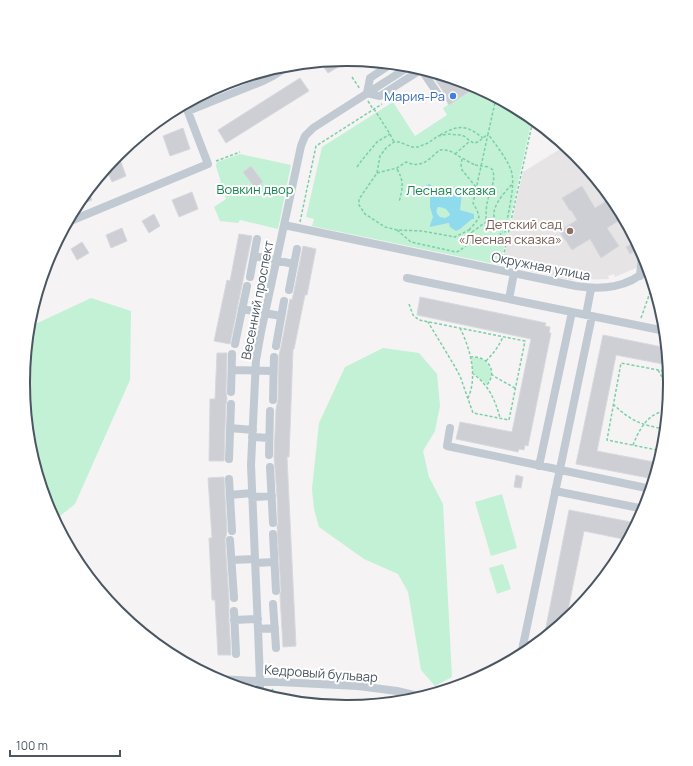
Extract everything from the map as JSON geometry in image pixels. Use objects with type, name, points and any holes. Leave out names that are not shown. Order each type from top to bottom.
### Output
[{"type":"street","points":[[384,69],[370,78],[368,93],[380,96],[414,74]]},
{"type":"street","points":[[391,70],[399,84]]},
{"type":"street","name":"Весенний проспект","points":[[260,688],[251,465],[257,352],[301,146],[305,136],[312,128],[401,72]]},
{"type":"street","points":[[196,105],[263,81],[274,75]]},
{"type":"street","points":[[426,77],[438,94]]},
{"type":"street","points":[[76,219],[208,164],[187,109]]},
{"type":"street","name":"Окружная улица","points":[[284,225],[591,289],[612,287],[623,284],[643,273]]},
{"type":"street","points":[[250,277],[257,239]]},
{"type":"street","points":[[289,290],[297,249]]},
{"type":"street","points":[[254,256],[294,264]]},
{"type":"street","points":[[640,276],[641,267]]},
{"type":"street","points":[[509,299],[514,273]]},
{"type":"street","points":[[407,278],[658,329]]},
{"type":"street","points":[[235,344],[246,286]]},
{"type":"street","points":[[523,644],[556,491],[589,315],[591,289]]},
{"type":"street","points":[[276,346],[284,301]]},
{"type":"street","points":[[242,309],[281,316]]},
{"type":"street","points":[[539,466],[572,312]]},
{"type":"street","points":[[231,392],[232,354]]},
{"type":"street","points":[[272,400],[274,357]]},
{"type":"street","points":[[232,370],[273,371]]},
{"type":"street","points":[[229,459],[231,404]]},
{"type":"street","points":[[269,455],[270,411]]},
{"type":"street","points":[[230,428],[269,438]]},
{"type":"street","points":[[450,428],[446,446],[645,488]]},
{"type":"street","points":[[270,467],[273,523]]},
{"type":"street","points":[[229,479],[232,531]]},
{"type":"street","points":[[556,491],[637,508]]},
{"type":"street","points":[[230,495],[272,496]]},
{"type":"street","points":[[273,534],[276,591]]},
{"type":"street","points":[[230,540],[234,598]]},
{"type":"street","points":[[232,560],[274,562]]},
{"type":"street","points":[[273,604],[276,648]]},
{"type":"street","points":[[234,611],[236,654]]},
{"type":"street","points":[[234,620],[258,619]]},
{"type":"street","points":[[258,629],[275,628]]},
{"type":"street","name":"Кедровый бульвар","points":[[237,680],[372,687],[407,693]]},
{"type":"path","points":[[299,228],[316,146],[387,101]]},
{"type":"path","points":[[483,138],[474,131],[460,127],[450,130],[418,147],[412,147],[399,142],[394,142],[386,148],[380,156],[376,173],[358,199],[359,205],[365,214],[385,227],[397,230],[422,230],[454,237],[469,230],[479,218],[473,203],[495,104]]},
{"type":"path","points":[[374,109],[394,142]]},
{"type":"path","points":[[500,270],[532,127]]},
{"type":"path","points":[[357,166],[377,142],[390,134]]},
{"type":"path","points":[[438,136],[460,134],[474,143],[478,142],[488,134]]},
{"type":"path","points":[[469,230],[478,240],[492,242],[498,240],[501,232],[504,232],[513,183],[512,173],[506,160],[488,134]]},
{"type":"path","points":[[455,154],[470,141]]},
{"type":"path","points":[[376,173],[397,168],[406,162],[411,165],[418,165],[427,161],[441,150],[446,150],[475,165],[489,167],[494,170],[495,179],[486,207],[486,222],[471,232]]},
{"type":"path","points":[[208,164],[240,152]]},
{"type":"path","points":[[462,159],[462,170],[476,187]]},
{"type":"path","points":[[397,168],[402,180],[402,191],[399,202]]},
{"type":"path","points":[[501,232],[493,213],[496,205],[513,183]]},
{"type":"path","points":[[397,230],[411,242],[456,252],[476,238]]},
{"type":"path","points":[[638,325],[650,293]]},
{"type":"path","points":[[409,304],[413,315],[419,320],[525,341],[509,420],[473,413],[460,376],[428,322]]},
{"type":"path","points":[[460,328],[466,341],[472,373],[468,398]]},
{"type":"path","points":[[486,362],[500,344],[502,336]]},
{"type":"path","points":[[470,357],[480,357],[490,366],[490,382],[486,386]]},
{"type":"path","points":[[656,449],[607,440],[621,363],[662,371]]},
{"type":"path","points":[[658,370],[663,378]]},
{"type":"path","points":[[472,373],[486,386],[494,400],[500,419]]},
{"type":"path","points":[[491,374],[515,388]]},
{"type":"path","points":[[613,404],[633,420],[659,428]]},
{"type":"path","points":[[633,445],[643,424],[654,414],[661,412]]},
{"type":"path","points":[[272,690],[275,687],[275,682]]},
{"type":"shaded area","name":"Детский сад «Лесная сказка»","points":[[560,149],[598,190],[610,207],[621,225],[640,266],[615,277],[614,274],[608,276],[609,279],[572,280],[502,265],[523,172]]},
{"type":"green space","name":"Лесная сказка","points":[[469,91],[505,109],[530,126],[500,265],[312,226],[314,219],[306,217],[322,147],[393,102],[415,136],[447,115],[443,108]]},
{"type":"green space","name":"Вовкин двор","points":[[240,154],[291,165],[278,229],[240,220],[238,223],[220,221],[214,207],[226,199],[216,166],[217,162]]},
{"type":"green space","points":[[91,298],[131,311],[130,380],[75,504],[60,516],[47,485],[41,465],[33,424],[30,383],[36,324]]},
{"type":"green space","points":[[383,348],[419,353],[437,374],[440,406],[435,431],[423,451],[429,477],[443,504],[452,677],[435,686],[421,670],[408,592],[398,574],[364,559],[319,527],[314,509],[312,489],[319,423],[345,367]]},
{"type":"green space","points":[[475,357],[484,361],[490,368],[491,376],[487,385],[473,373],[471,358]]},
{"type":"green space","points":[[502,494],[517,548],[491,556],[475,502]]},
{"type":"green space","points":[[503,564],[511,589],[497,594],[489,568]]},
{"type":"water","points":[[429,184],[446,197],[460,192],[462,193],[460,210],[474,214],[474,219],[456,231],[450,227],[449,223],[430,227],[433,217],[430,207],[430,195],[424,191],[424,188]],"holes":[[[440,207],[446,209],[450,214],[449,216],[445,218],[440,217],[437,214],[437,208]]]},
{"type":"building","points":[[338,66],[338,67],[328,73],[324,67]]},
{"type":"building","points":[[300,78],[309,91],[226,143],[218,130]]},
{"type":"building","points":[[435,79],[469,92],[449,105],[443,96],[443,91]]},
{"type":"building","points":[[183,128],[190,149],[170,156],[163,136]]},
{"type":"building","points":[[121,162],[126,176],[112,182],[109,174]]},
{"type":"building","points":[[251,166],[263,182],[255,188],[243,172]]},
{"type":"building","points":[[582,186],[595,208],[606,201],[618,221],[607,228],[619,246],[601,258],[590,239],[572,250],[559,231],[577,220],[562,198]]},
{"type":"building","points":[[192,192],[198,209],[179,217],[172,200]]},
{"type":"building","points":[[90,196],[92,200],[86,202]]},
{"type":"building","points":[[154,214],[160,226],[149,233],[142,221]]},
{"type":"building","points":[[122,228],[127,241],[111,248],[106,235]]},
{"type":"building","points":[[239,234],[252,236],[230,344],[214,341],[227,280],[230,281]]},
{"type":"building","points":[[82,242],[89,253],[77,260],[71,249]]},
{"type":"building","points":[[631,244],[634,251],[630,254],[626,247]]},
{"type":"building","points":[[303,246],[316,249],[307,295],[305,295],[293,349],[289,457],[287,457],[296,646],[283,647],[274,456],[276,409],[278,400],[279,355],[290,299],[292,300]]},
{"type":"building","points":[[420,297],[546,323],[545,326],[550,327],[549,333],[551,333],[528,446],[525,445],[524,450],[519,449],[518,452],[456,439],[460,422],[512,432],[531,339],[417,315]]},
{"type":"building","points":[[603,335],[660,347],[662,364],[616,355],[597,451],[653,462],[648,478],[576,464]]},
{"type":"building","points":[[217,353],[227,353],[227,399],[224,461],[209,461],[210,399],[215,399]]},
{"type":"building","points":[[516,475],[523,477],[521,488],[514,487]]},
{"type":"building","points":[[224,477],[227,531],[225,540],[231,655],[218,655],[215,600],[212,600],[209,538],[212,538],[208,478]]},
{"type":"building","points":[[569,510],[631,522],[622,539],[584,531],[568,609],[546,629]]},
{"type":"place","name":"Мария-Ра","points":[[453,96]]},
{"type":"place","name":"Детский сад «Лесная сказка»","points":[[570,231]]}]
